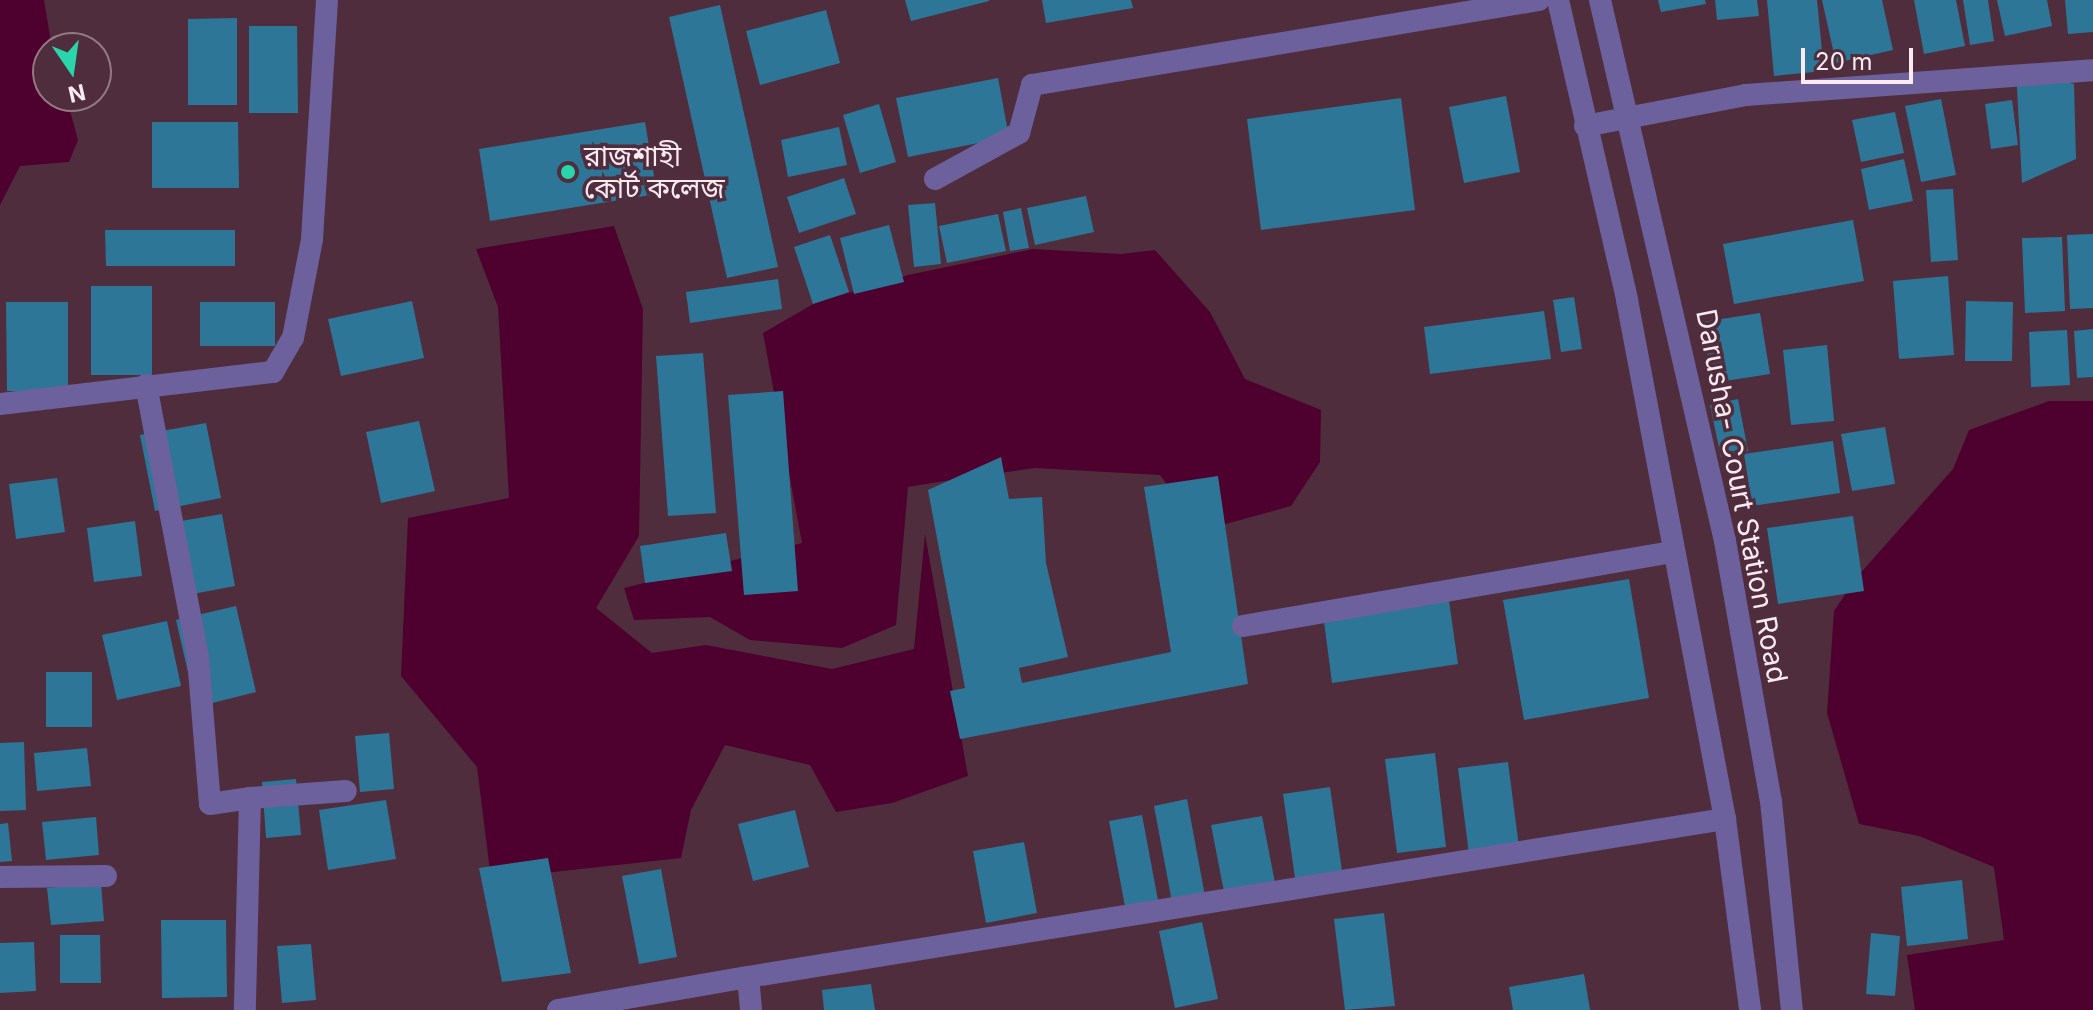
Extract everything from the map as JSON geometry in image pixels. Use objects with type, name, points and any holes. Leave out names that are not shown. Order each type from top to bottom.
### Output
[{"type":"street","points":[[0,404],[273,372],[293,338],[312,239],[327,0]]},
{"type":"street","points":[[935,179],[1019,133],[1032,85],[1539,0]]},
{"type":"street","points":[[1558,0],[1627,300],[1725,819],[1750,1010]]},
{"type":"street","name":"Darusha- Court Station Road","points":[[1600,0],[1630,119],[1725,541],[1771,801],[1792,1010]]},
{"type":"street","points":[[1585,126],[1746,95],[2093,70]]},
{"type":"street","points":[[146,385],[198,658],[210,804],[346,791]]},
{"type":"street","points":[[1243,626],[1673,552]]},
{"type":"street","points":[[245,1010],[250,798]]},
{"type":"street","points":[[558,1010],[1725,819]]},
{"type":"street","points":[[0,877],[106,876]]},
{"type":"street","points":[[748,977],[751,1010]]},
{"type":"shaded area","points":[[0,0],[44,0],[49,32],[32,32],[32,112],[70,112],[78,140],[69,162],[20,166],[0,205]]},
{"type":"shaded area","points":[[614,226],[643,309],[639,536],[596,608],[652,653],[706,645],[832,669],[914,649],[925,534],[968,776],[892,803],[836,812],[810,765],[725,745],[691,810],[681,858],[491,879],[477,767],[401,676],[408,518],[509,498],[498,307],[476,249]]},
{"type":"shaded area","points":[[1033,249],[1121,254],[1155,250],[1210,312],[1245,379],[1321,410],[1320,462],[1291,506],[1222,525],[1196,523],[1160,475],[1035,468],[908,487],[896,625],[842,648],[750,640],[710,617],[634,620],[624,588],[802,543],[763,333],[815,303],[908,275]]},
{"type":"shaded area","points":[[2049,401],[2093,401],[2093,1010],[1915,1010],[1907,955],[2004,940],[1994,867],[1919,836],[1859,824],[1827,713],[1834,611],[1856,578],[1953,469],[1969,430]]},
{"type":"building","points":[[905,0],[989,0],[989,1],[911,21]]},
{"type":"building","points":[[1042,0],[1131,0],[1133,8],[1046,23]]},
{"type":"building","points":[[1658,0],[1705,0],[1706,4],[1661,12]]},
{"type":"building","points":[[1715,0],[1757,0],[1759,16],[1717,20]]},
{"type":"building","points":[[1767,0],[1817,0],[1824,71],[1774,76]]},
{"type":"building","points":[[1822,0],[1882,0],[1893,50],[1836,63]]},
{"type":"building","points":[[1914,0],[1956,0],[1965,46],[1924,54]]},
{"type":"building","points":[[1963,0],[1988,0],[1994,41],[1970,45]]},
{"type":"building","points":[[1997,0],[2047,0],[2052,26],[2005,36]]},
{"type":"building","points":[[2065,0],[2093,0],[2093,32],[2068,34]]},
{"type":"building","points":[[720,5],[778,267],[727,278],[669,17]]},
{"type":"building","points":[[826,10],[840,63],[760,85],[746,31]]},
{"type":"building","points":[[237,18],[237,105],[188,105],[188,19]]},
{"type":"building","points":[[249,26],[297,26],[298,113],[249,113]]},
{"type":"building","points":[[2016,69],[2074,84],[2076,159],[2022,183]]},
{"type":"building","points":[[998,78],[1009,137],[908,157],[896,98]]},
{"type":"building","points":[[1506,96],[1520,172],[1464,183],[1449,107]]},
{"type":"building","points":[[1401,98],[1415,210],[1261,230],[1247,119]]},
{"type":"building","points":[[1941,99],[1956,175],[1921,182],[1905,106]]},
{"type":"building","points":[[2012,100],[2018,145],[1991,149],[1985,104]]},
{"type":"building","points":[[879,104],[896,162],[860,173],[843,115]]},
{"type":"building","points":[[1895,112],[1904,153],[1861,162],[1852,120]]},
{"type":"building","points":[[152,122],[238,122],[239,188],[152,188]]},
{"type":"building","name":"রাজশাহী কোর্ট কলেজ","points":[[645,122],[657,194],[490,221],[479,149]]},
{"type":"building","points":[[839,127],[847,165],[788,177],[781,140]]},
{"type":"building","points":[[1904,159],[1913,201],[1869,210],[1861,169]]},
{"type":"building","points":[[844,178],[856,214],[799,233],[787,197]]},
{"type":"building","points":[[1953,189],[1958,260],[1931,262],[1926,190]]},
{"type":"building","points":[[1086,196],[1094,232],[1035,245],[1027,208]]},
{"type":"building","points":[[935,203],[941,264],[914,267],[908,205]]},
{"type":"building","points":[[1021,208],[1029,248],[1010,251],[1003,212]]},
{"type":"building","points":[[998,214],[1006,251],[947,263],[939,226]]},
{"type":"building","points":[[1853,220],[1864,281],[1734,304],[1723,244]]},
{"type":"building","points":[[889,225],[904,282],[854,294],[840,238]]},
{"type":"building","points":[[105,230],[235,230],[235,266],[106,266]]},
{"type":"building","points":[[2093,234],[2093,308],[2070,309],[2067,235]]},
{"type":"building","points":[[830,235],[849,292],[813,304],[794,247]]},
{"type":"building","points":[[2062,237],[2065,311],[2025,313],[2022,238]]},
{"type":"building","points":[[1948,276],[1954,355],[1899,359],[1893,281]]},
{"type":"building","points":[[778,279],[782,309],[690,323],[686,292]]},
{"type":"building","points":[[91,286],[152,286],[152,375],[91,375]]},
{"type":"building","points":[[1574,297],[1582,349],[1561,352],[1553,300]]},
{"type":"building","points":[[412,301],[424,358],[341,376],[328,319]]},
{"type":"building","points":[[1966,301],[2013,302],[2012,361],[1965,361]]},
{"type":"building","points":[[6,302],[68,302],[68,391],[7,391]]},
{"type":"building","points":[[200,302],[275,302],[275,346],[200,346]]},
{"type":"building","points":[[1544,311],[1551,359],[1430,374],[1424,327]]},
{"type":"building","points":[[1760,313],[1770,374],[1712,383],[1702,322]]},
{"type":"building","points":[[2093,329],[2093,377],[2077,378],[2074,331]]},
{"type":"building","points":[[2067,330],[2070,385],[2031,387],[2029,332]]},
{"type":"building","points":[[1827,345],[1834,421],[1791,425],[1783,350]]},
{"type":"building","points":[[703,353],[716,513],[668,516],[656,356]]},
{"type":"building","points":[[783,391],[798,591],[744,595],[728,395]]},
{"type":"building","points":[[1738,399],[1748,451],[1721,457],[1710,405]]},
{"type":"building","points":[[419,421],[435,491],[381,503],[366,432]]},
{"type":"building","points":[[206,423],[221,498],[155,511],[140,435]]},
{"type":"building","points":[[1885,427],[1895,484],[1852,491],[1841,434]]},
{"type":"building","points":[[1833,441],[1840,493],[1752,506],[1744,454]]},
{"type":"building","points":[[1001,457],[1009,499],[1042,497],[1046,563],[1068,657],[1019,668],[1022,683],[1171,652],[1144,487],[1218,476],[1248,684],[960,739],[950,691],[965,688],[928,490]]},
{"type":"building","points":[[57,478],[65,532],[16,539],[9,484]]},
{"type":"building","points":[[222,514],[235,586],[177,597],[164,524]]},
{"type":"building","points":[[1853,516],[1864,591],[1778,604],[1767,528]]},
{"type":"building","points":[[135,521],[142,576],[94,582],[87,528]]},
{"type":"building","points":[[726,533],[732,571],[645,583],[640,546]]},
{"type":"building","points":[[1629,579],[1649,698],[1524,720],[1503,600]]},
{"type":"building","points":[[1447,587],[1458,664],[1332,683],[1322,606]]},
{"type":"building","points":[[236,606],[256,692],[196,707],[176,620]]},
{"type":"building","points":[[167,621],[181,686],[117,700],[102,635]]},
{"type":"building","points":[[46,672],[92,672],[92,727],[46,727]]},
{"type":"building","points":[[389,733],[394,789],[360,792],[355,736]]},
{"type":"building","points":[[24,742],[26,810],[0,811],[0,743]]},
{"type":"building","points":[[87,748],[91,786],[37,791],[34,753]]},
{"type":"building","points":[[1435,753],[1446,847],[1397,853],[1385,759]]},
{"type":"building","points":[[1508,762],[1520,855],[1470,862],[1458,768]]},
{"type":"building","points":[[296,779],[301,835],[266,838],[262,782]]},
{"type":"building","points":[[1330,787],[1343,878],[1296,885],[1283,794]]},
{"type":"building","points":[[1187,799],[1205,896],[1172,902],[1154,806]]},
{"type":"building","points":[[386,800],[396,859],[328,870],[319,810]]},
{"type":"building","points":[[795,810],[809,867],[753,881],[738,824]]},
{"type":"building","points":[[1142,815],[1160,911],[1127,917],[1109,821]]},
{"type":"building","points":[[1262,816],[1276,888],[1225,897],[1211,825]]},
{"type":"building","points":[[96,817],[99,855],[46,860],[42,822]]},
{"type":"building","points":[[8,823],[12,861],[0,862],[0,824]]},
{"type":"building","points":[[1024,842],[1037,913],[986,923],[973,851]]},
{"type":"building","points":[[548,858],[571,973],[502,982],[479,868]]},
{"type":"building","points":[[661,869],[677,957],[639,964],[622,876]]},
{"type":"building","points":[[1962,880],[1968,939],[1907,946],[1901,887]]},
{"type":"building","points":[[101,883],[104,921],[51,925],[47,888]]},
{"type":"building","points":[[1384,913],[1395,1006],[1345,1010],[1334,919]]},
{"type":"building","points":[[161,920],[226,920],[227,997],[162,998]]},
{"type":"building","points":[[1202,922],[1218,999],[1175,1008],[1159,931]]},
{"type":"building","points":[[1871,933],[1900,936],[1895,996],[1866,994]]},
{"type":"building","points":[[60,935],[100,935],[101,983],[60,983]]},
{"type":"building","points":[[34,942],[36,991],[0,993],[0,943]]},
{"type":"building","points":[[311,944],[316,1000],[282,1003],[277,946]]},
{"type":"building","points":[[1584,974],[1590,1010],[1513,1010],[1509,987]]},
{"type":"building","points":[[871,984],[875,1010],[824,1010],[822,990]]},
{"type":"place","name":"রাজশাহী কোর্ট কলেজ","points":[[568,172]]}]
